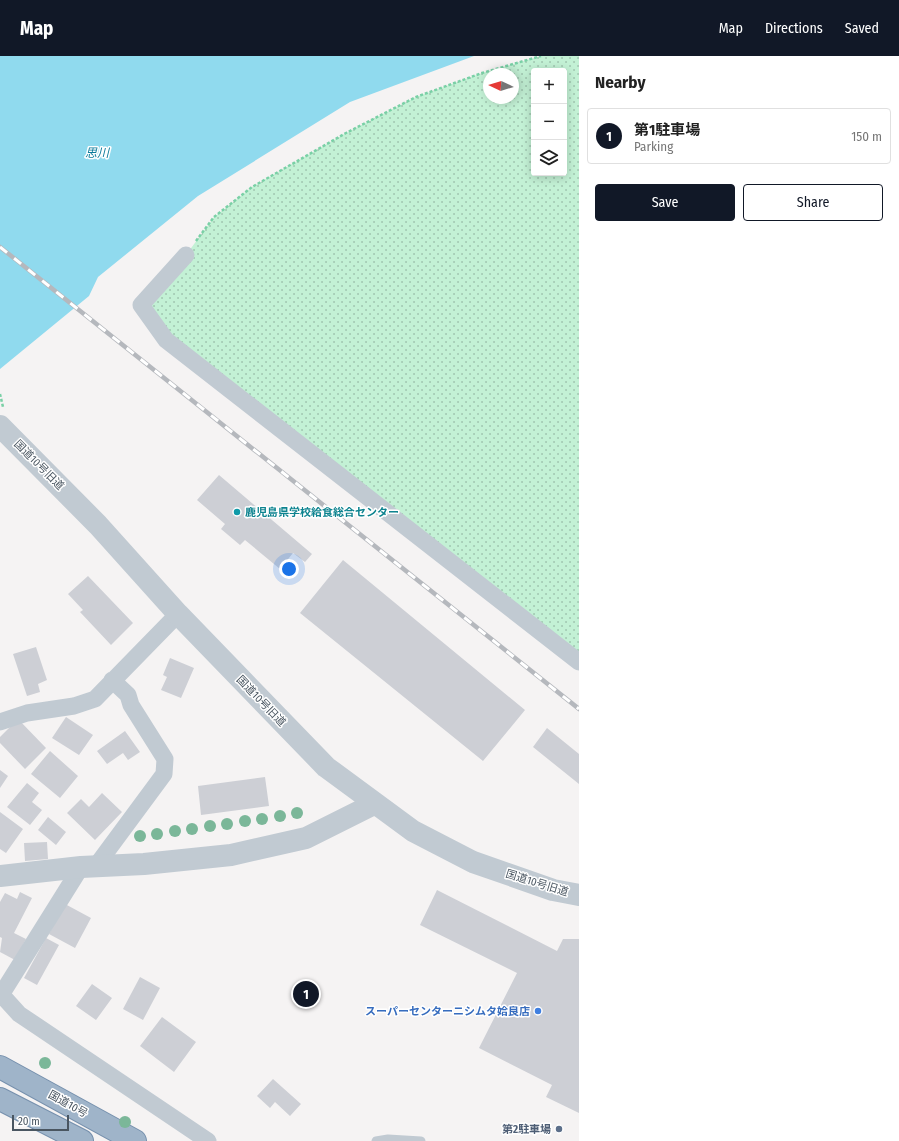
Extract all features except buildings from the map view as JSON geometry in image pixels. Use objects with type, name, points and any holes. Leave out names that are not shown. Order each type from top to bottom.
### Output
[{"type":"highway","name":"国道10号","points":[[0,1067],[135,1141]]},
{"type":"highway","points":[[0,1099],[82,1141]]},
{"type":"street","points":[[186,255],[141,305],[166,340],[579,662]]},
{"type":"street","name":"国道10号旧道","points":[[4,430],[98,525],[178,614],[326,767],[374,804],[413,831],[473,862],[539,885],[579,895]]},
{"type":"street","points":[[0,722],[27,713],[74,706],[95,699],[178,614]]},
{"type":"street","points":[[112,680],[128,695],[131,705],[165,759],[164,774],[88,866],[1,994],[19,1014],[208,1141]]},
{"type":"street","points":[[0,876],[88,866],[144,864],[231,855],[306,838],[374,804]]},
{"type":"lane","points":[[376,1141],[422,1141]]},
{"type":"path","points":[[186,255],[214,216],[252,187],[346,133],[416,97],[482,74],[541,56]]},
{"type":"green space","points":[[541,56],[579,56],[579,662],[166,340],[141,305],[186,255],[214,217],[252,187],[346,133],[416,97],[483,73],[483,104],[519,104],[519,68],[499,68]]},
{"type":"water","name":"思川","points":[[0,56],[474,56],[350,102],[198,196],[98,277],[89,296],[0,369]]},
{"type":"railway","points":[[0,247],[579,709]]},
{"type":"place","name":"鹿児島県学校給食総合センター","points":[[237,512]]},
{"type":"place","name":"第1駐車場","points":[[306,994]]},
{"type":"place","name":"スーパーセンターニシムタ姶良店","points":[[538,1011]]},
{"type":"place","name":"第2駐車場","points":[[559,1129]]}]
